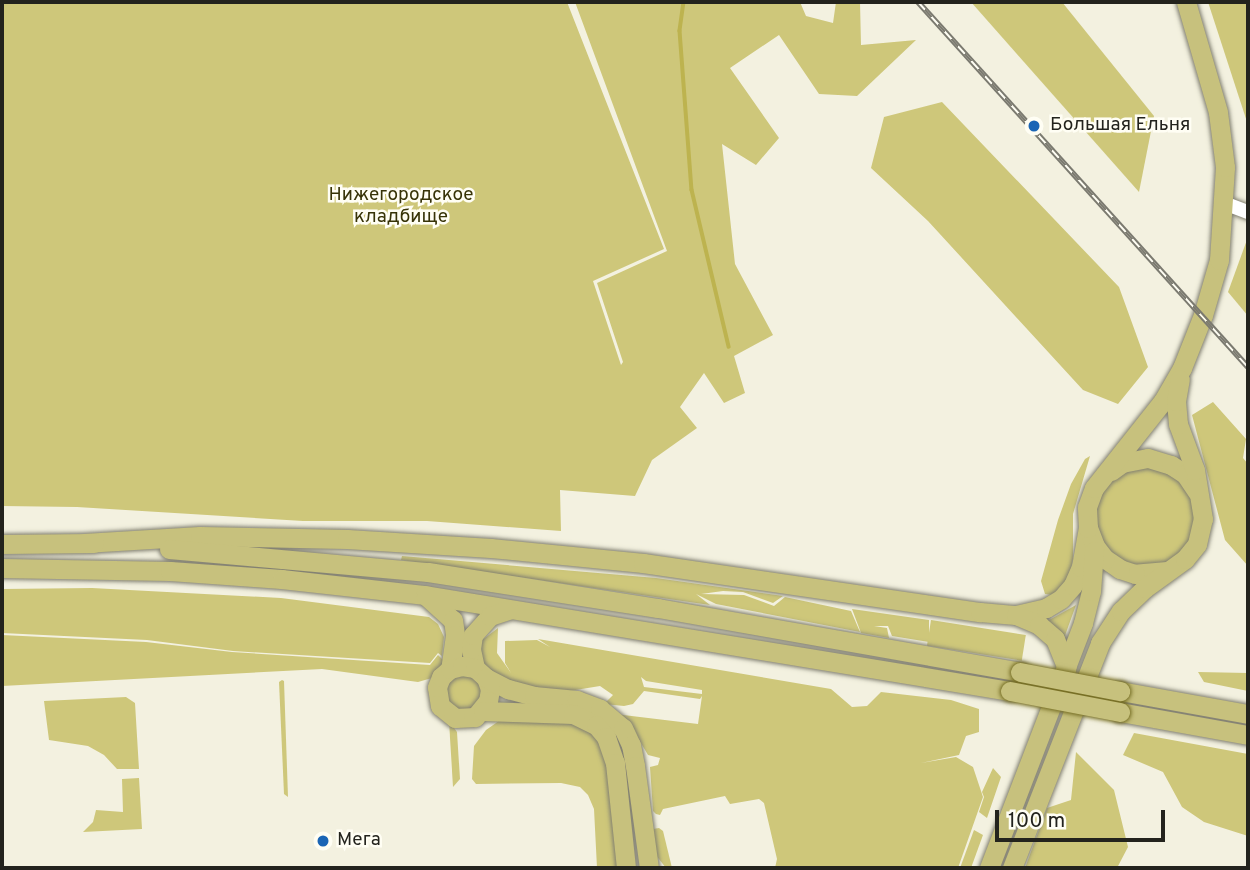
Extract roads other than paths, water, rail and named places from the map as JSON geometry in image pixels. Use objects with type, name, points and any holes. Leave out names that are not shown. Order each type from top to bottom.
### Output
[{"type":"main road","points":[[1016,615],[1046,608],[1061,599],[1073,585],[1081,567],[1088,527],[1087,508],[1094,488],[1163,401],[1182,368],[1203,316],[1219,260],[1225,167],[1218,112],[1186,2]]},
{"type":"main road","points":[[1012,868],[1100,643],[1121,611],[1167,570],[1185,559],[1197,544],[1203,519],[1200,496],[1195,470],[1178,424],[1176,401],[1182,368]]},
{"type":"main road","points":[[1104,475],[1122,463],[1148,458],[1171,465],[1185,474],[1200,496]]},
{"type":"main road","points":[[1088,527],[1095,546],[1105,559],[1120,569],[1147,575],[1167,570]]},
{"type":"main road","points":[[2,544],[84,543],[200,536],[347,539],[572,555],[1016,615],[1039,625],[1055,639],[1067,668]]},
{"type":"main road","points":[[84,543],[283,556],[428,572],[659,608],[1248,714]]},
{"type":"main road","points":[[989,868],[1067,668],[1091,591],[1095,546]]},
{"type":"main road","points":[[2,568],[170,571],[282,579],[425,595],[1010,691],[1248,735]]},
{"type":"main road","points":[[425,595],[453,620],[455,635],[450,669]]},
{"type":"main road","points":[[483,711],[490,689],[480,673],[471,649],[473,635],[491,616],[513,609]]},
{"type":"main road","points":[[626,868],[615,764],[606,737],[596,725],[573,714],[483,711],[465,719],[446,714],[440,706],[436,687],[441,677],[450,669],[462,666],[508,689],[534,696],[577,700],[600,709],[623,728],[631,745],[635,766],[649,868]]},
{"type":"street","points":[[1224,203],[1248,212]]},
{"type":"waterway","points":[[684,2],[680,31],[692,190],[729,347]]},
{"type":"railway","points":[[918,2],[1248,367]]},
{"type":"place","name":"Большая Ельня","points":[[1034,126]]},
{"type":"place","name":"Мега","points":[[323,841]]},
{"type":"park label","name":"Нижегородское кладбище","points":[[401,207]]}]
